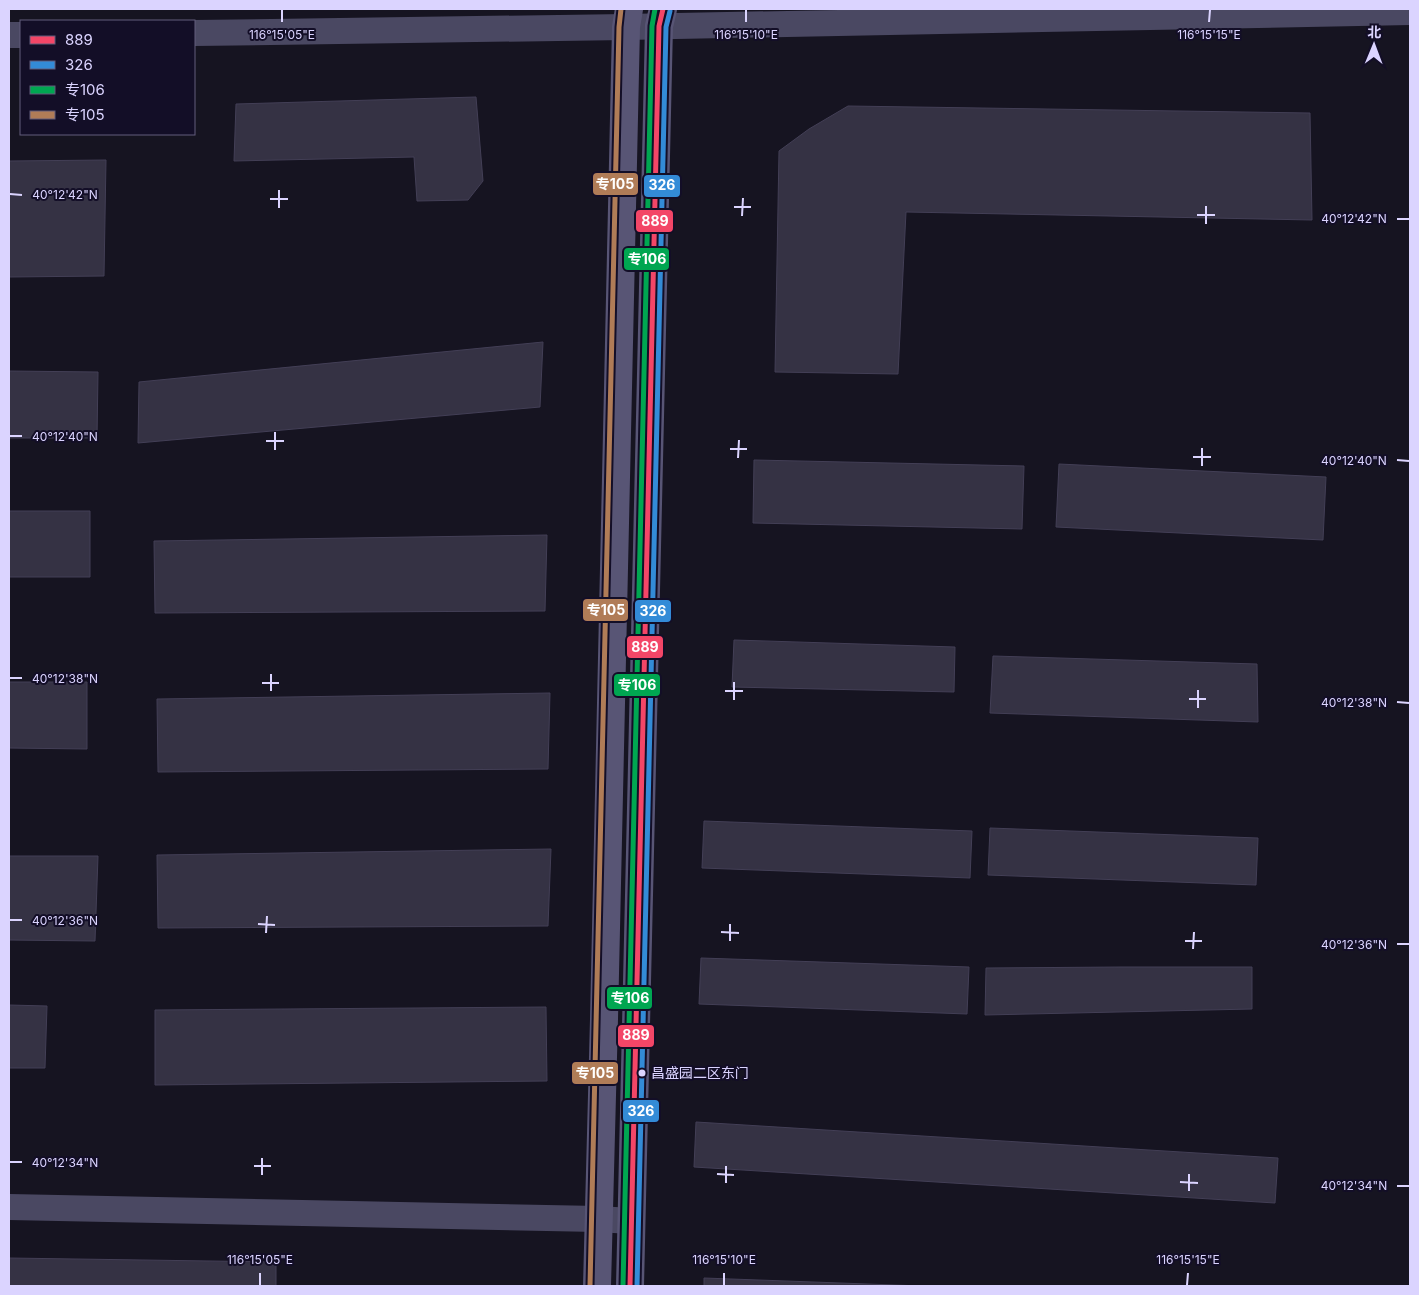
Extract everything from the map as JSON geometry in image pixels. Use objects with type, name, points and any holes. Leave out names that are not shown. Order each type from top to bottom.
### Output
[{"type":"street","points":[[195,33],[661,17],[1410,12]]},
{"type":"street","points":[[630,1286],[661,17]]},
{"type":"street","points":[[597,1286],[627,18]]},
{"type":"street","points":[[9,1207],[631,1221]]},
{"type":"building","points":[[476,97],[483,181],[468,200],[417,201],[414,157],[234,161],[236,104]]},
{"type":"building","points":[[848,106],[1310,113],[1312,220],[906,212],[898,374],[775,372],[779,151],[809,129]]},
{"type":"building","points":[[106,160],[104,276],[9,277],[9,161]]},
{"type":"building","points":[[543,342],[540,407],[138,443],[139,382]]},
{"type":"building","points":[[9,371],[98,372],[97,438],[9,438]]},
{"type":"building","points":[[754,460],[1024,466],[1022,529],[753,523]]},
{"type":"building","points":[[1059,464],[1326,477],[1323,540],[1056,527]]},
{"type":"building","points":[[9,511],[90,511],[90,577],[9,577]]},
{"type":"building","points":[[547,535],[545,611],[155,613],[154,541]]},
{"type":"building","points":[[734,640],[955,647],[954,692],[732,687]]},
{"type":"building","points":[[993,656],[1257,664],[1258,722],[990,713]]},
{"type":"building","points":[[9,682],[87,682],[87,749],[9,748]]},
{"type":"building","points":[[550,693],[548,769],[158,772],[157,699]]},
{"type":"building","points":[[704,821],[972,831],[970,878],[702,868]]},
{"type":"building","points":[[990,828],[1258,838],[1256,885],[988,875]]},
{"type":"building","points":[[551,849],[548,926],[158,928],[157,855]]},
{"type":"building","points":[[9,856],[98,856],[95,941],[9,940]]},
{"type":"building","points":[[701,958],[969,967],[967,1014],[699,1004]]},
{"type":"building","points":[[1252,967],[1252,1009],[985,1015],[986,968]]},
{"type":"building","points":[[9,1005],[47,1006],[45,1068],[9,1068]]},
{"type":"building","points":[[546,1007],[547,1081],[155,1085],[155,1010]]},
{"type":"building","points":[[696,1122],[1278,1158],[1275,1203],[694,1167]]},
{"type":"building","points":[[9,1258],[276,1262],[276,1286],[9,1286]]},
{"type":"building","points":[[704,1278],[922,1286],[704,1286]]},
{"type":"transit line","name":"专105","points":[[590,1286],[619,27],[621,9]]},
{"type":"transit line","name":"专106","points":[[623,1286],[652,26],[655,9]]},
{"type":"transit line","name":"889","points":[[630,1286],[659,26],[663,9]]},
{"type":"transit line","name":"326","points":[[637,1286],[666,27],[670,11]]},
{"type":"place","name":"昌盛园二区东门","points":[[642,1073]]}]
